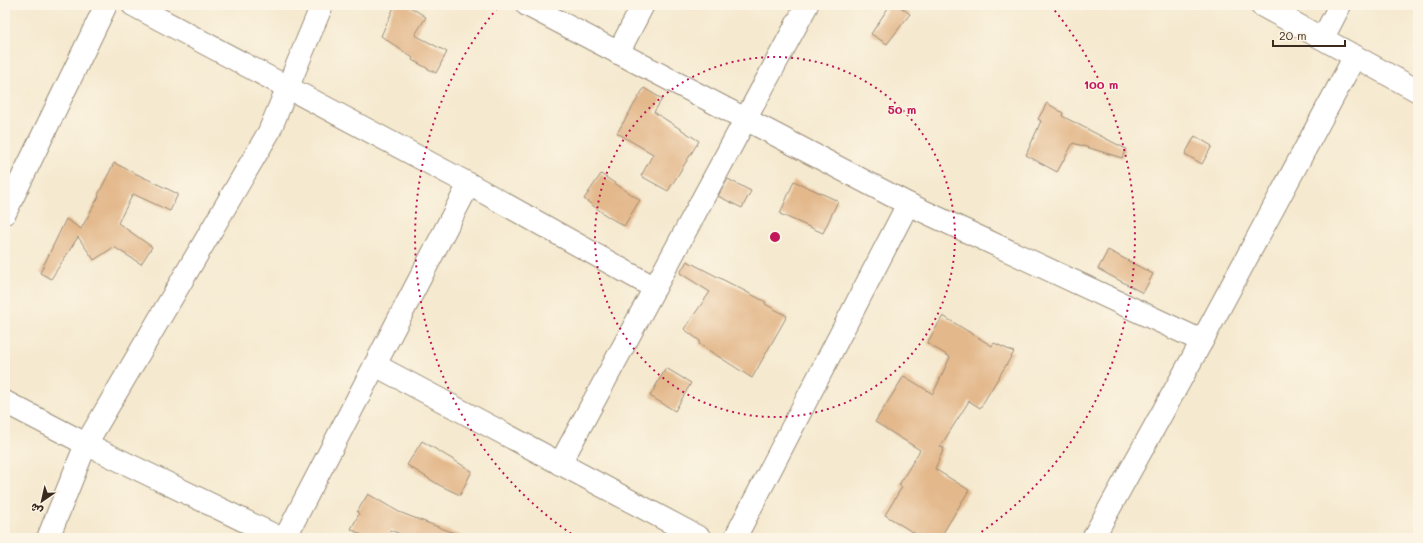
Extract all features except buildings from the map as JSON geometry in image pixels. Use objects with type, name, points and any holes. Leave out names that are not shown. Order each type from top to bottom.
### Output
[{"type":"street","points":[[5,213],[106,5]]},
{"type":"street","points":[[133,5],[470,184],[654,288]]},
{"type":"street","points":[[48,538],[86,444],[269,132],[322,5]]},
{"type":"street","points":[[527,5],[908,204],[1202,341]]},
{"type":"street","points":[[618,53],[643,5]]},
{"type":"street","points":[[560,464],[807,5]]},
{"type":"street","points":[[1261,5],[1418,91]]},
{"type":"street","points":[[1322,38],[1340,5]]},
{"type":"street","points":[[1093,538],[1202,341],[1355,56]]},
{"type":"street","points":[[285,538],[470,184]]},
{"type":"street","points":[[735,538],[908,204]]},
{"type":"street","points":[[375,365],[700,538]]},
{"type":"street","points":[[5,402],[86,444],[280,538]]}]
